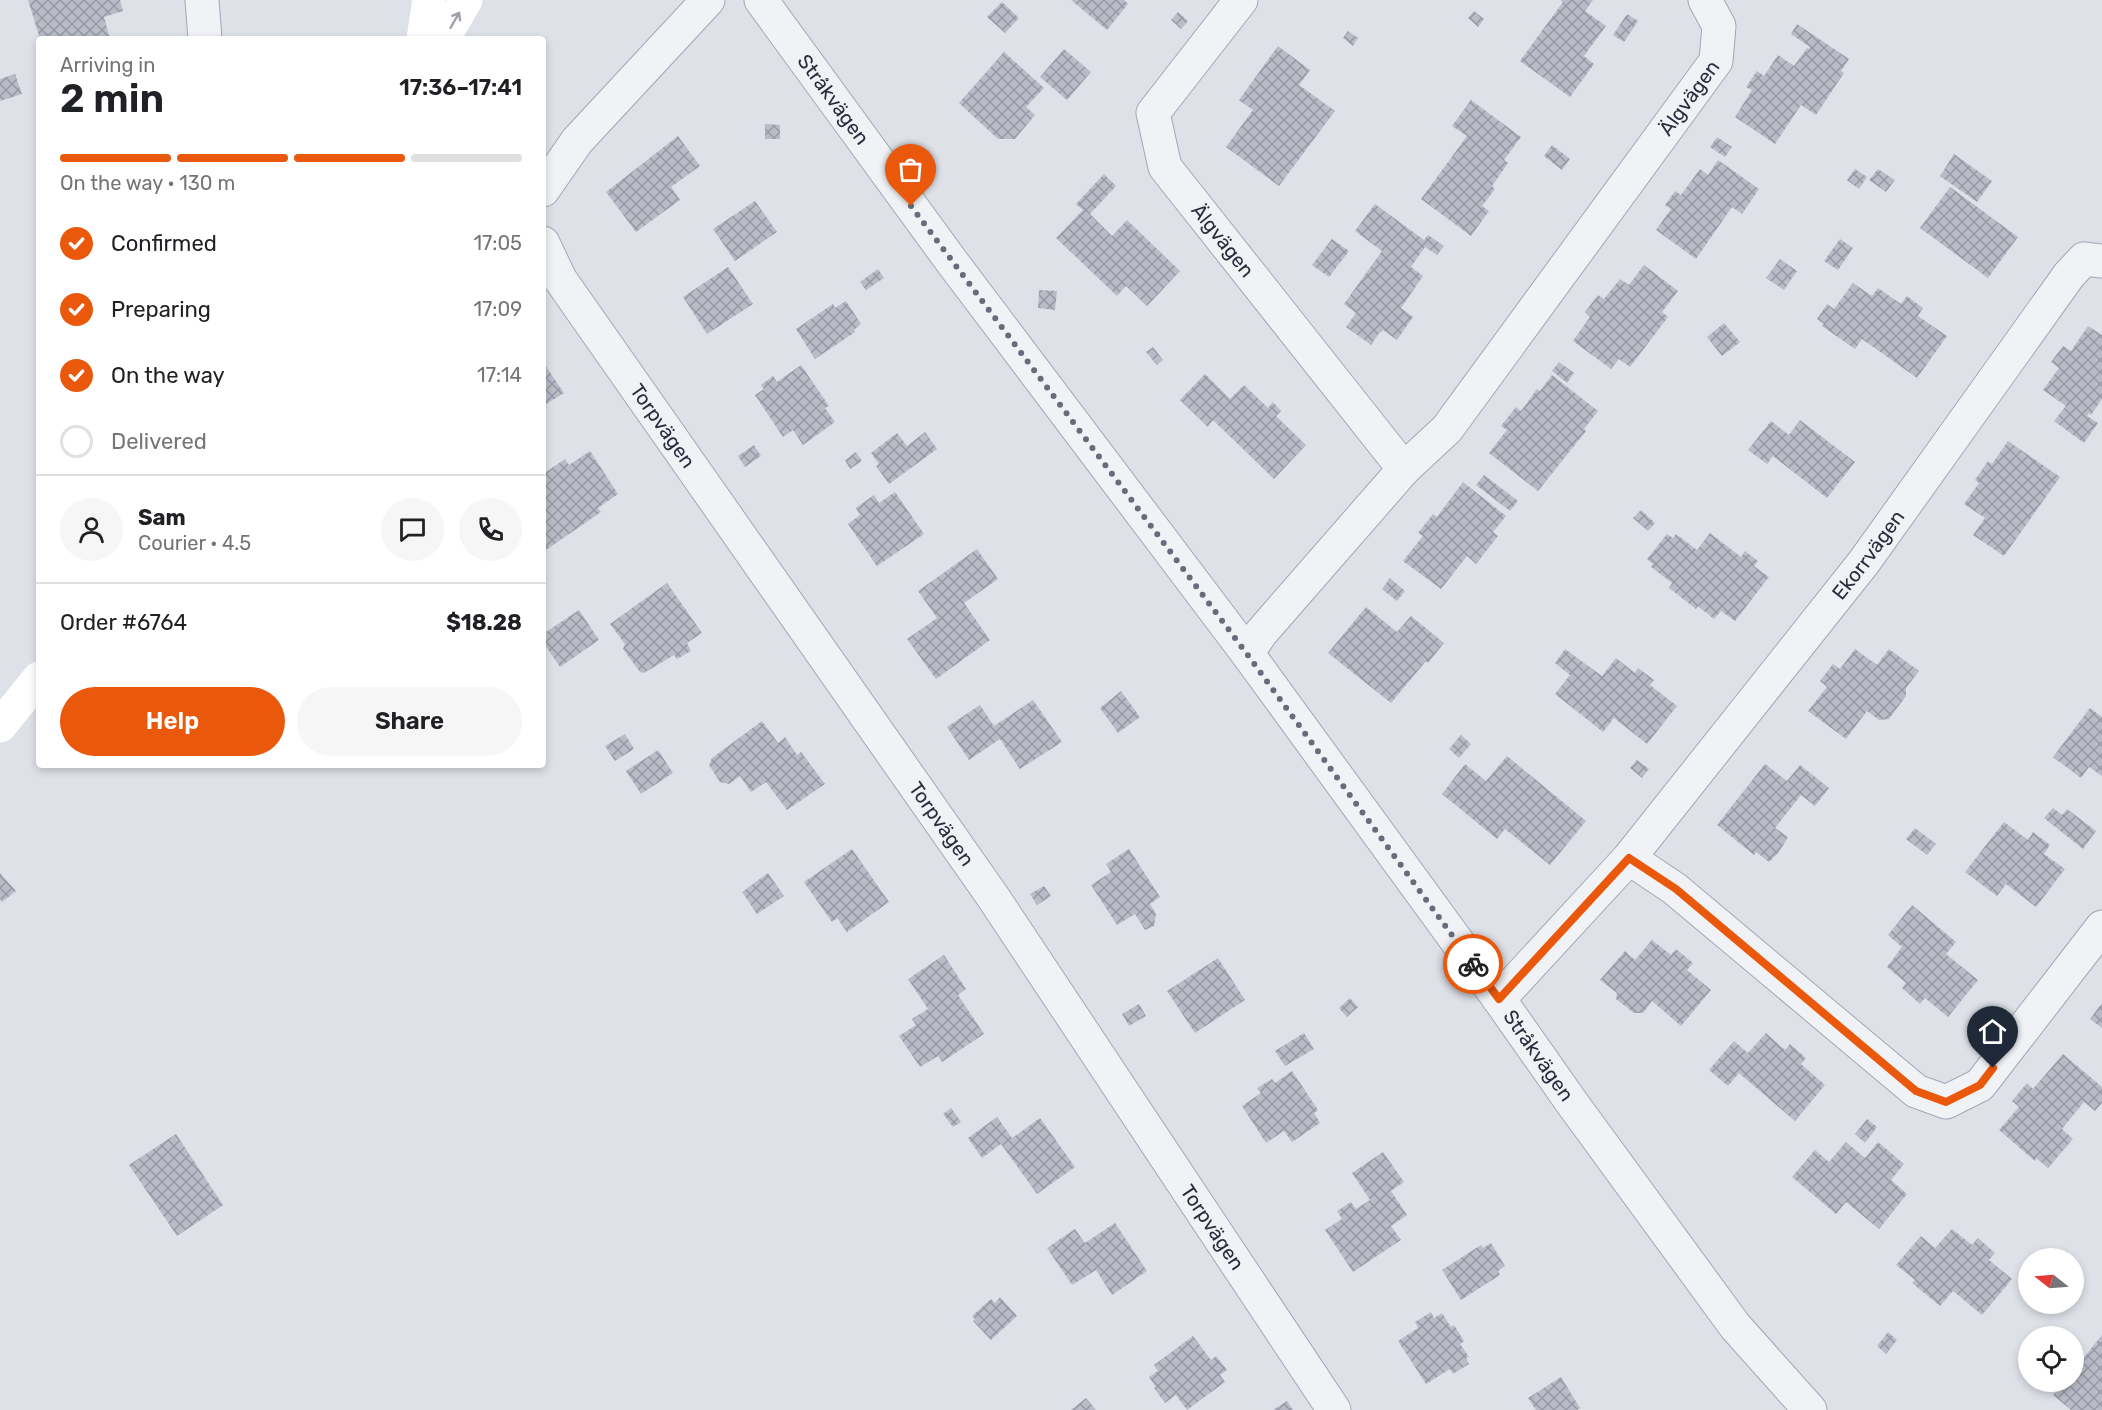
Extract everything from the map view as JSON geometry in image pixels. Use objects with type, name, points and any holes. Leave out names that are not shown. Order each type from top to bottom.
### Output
[{"type":"main road","points":[[423,36],[429,0]]},
{"type":"main road","points":[[445,36],[466,0]]},
{"type":"main road","points":[[0,726],[36,682]]},
{"type":"street","points":[[202,0],[205,36]]},
{"type":"street","points":[[546,186],[578,141],[708,0]]},
{"type":"street","name":"Stråkvägen","points":[[762,0],[952,262],[1247,654],[1735,1326],[1810,1410]]},
{"type":"street","name":"Älgvägen","points":[[1241,0],[1153,113],[1165,167],[1404,470]]},
{"type":"street","name":"Älgvägen","points":[[1247,654],[1261,633],[1404,470],[1447,429],[1716,61],[1719,26],[1705,0]]},
{"type":"street","name":"Torpvägen","points":[[546,249],[560,279],[993,897],[1334,1410]]},
{"type":"street","name":"Ekorrvägen","points":[[1499,999],[1629,858],[1864,562],[2068,275],[2084,260],[2102,261]]},
{"type":"street","points":[[1629,858],[1676,889],[1916,1091],[1946,1102],[1980,1085],[2102,927]]},
{"type":"building","points":[[28,0],[120,0],[123,11],[104,17],[109,36],[39,36]]},
{"type":"building","points":[[1071,0],[1124,0],[1128,4],[1107,30]]},
{"type":"building","points":[[1561,0],[1593,0],[1585,11],[1606,26],[1584,56],[1594,64],[1570,97],[1520,61],[1563,2]]},
{"type":"building","points":[[1002,2],[1019,18],[1005,33],[987,17]]},
{"type":"building","points":[[1474,11],[1484,19],[1478,27],[1468,18]]},
{"type":"building","points":[[1178,12],[1188,21],[1181,29],[1171,20]]},
{"type":"building","points":[[1627,14],[1638,21],[1624,42],[1613,35]]},
{"type":"building","points":[[1797,24],[1849,59],[1841,71],[1844,73],[1816,115],[1801,105],[1775,144],[1735,117],[1752,90],[1746,87],[1757,71],[1764,76],[1778,55],[1794,66],[1807,48],[1809,49],[1810,47],[1791,34]]},
{"type":"building","points":[[1348,31],[1358,38],[1353,46],[1343,38]]},
{"type":"building","points":[[1278,46],[1310,70],[1299,85],[1335,111],[1279,186],[1226,147],[1253,110],[1239,100]]},
{"type":"building","points":[[1064,49],[1091,72],[1067,100],[1040,77]]},
{"type":"building","points":[[1004,52],[1044,88],[1026,107],[1035,115],[1015,139],[998,139],[959,103]]},
{"type":"building","points":[[15,74],[22,94],[0,101],[0,79]]},
{"type":"building","points":[[1471,100],[1521,137],[1504,160],[1508,163],[1492,186],[1495,189],[1482,206],[1489,211],[1471,236],[1421,199],[1467,136],[1452,126]]},
{"type":"building","points":[[765,124],[780,125],[780,139],[765,139]]},
{"type":"building","points":[[678,136],[700,166],[671,187],[680,200],[636,232],[606,192]]},
{"type":"building","points":[[1717,137],[1732,147],[1725,157],[1710,147]]},
{"type":"building","points":[[1552,145],[1570,159],[1562,170],[1544,156]]},
{"type":"building","points":[[1954,154],[1992,181],[1977,202],[1940,176]]},
{"type":"building","points":[[1718,160],[1759,189],[1742,214],[1732,207],[1696,259],[1656,230],[1671,209],[1665,205],[1675,191],[1681,195],[1700,169],[1708,175]]},
{"type":"building","points":[[1855,169],[1867,177],[1859,189],[1847,180]]},
{"type":"building","points":[[1878,169],[1895,180],[1886,192],[1869,180]]},
{"type":"building","points":[[1104,174],[1116,186],[1090,214],[1112,236],[1127,220],[1180,271],[1147,306],[1126,286],[1117,296],[1056,238],[1083,210],[1076,204]]},
{"type":"building","points":[[1950,187],[2018,237],[1988,278],[1920,228]]},
{"type":"building","points":[[755,201],[777,232],[735,261],[713,229]]},
{"type":"building","points":[[1375,204],[1424,240],[1428,235],[1444,246],[1437,255],[1425,247],[1411,267],[1423,276],[1401,308],[1413,317],[1397,340],[1383,330],[1371,345],[1346,327],[1356,313],[1344,304],[1382,251],[1355,231]]},
{"type":"building","points":[[1332,239],[1349,251],[1329,277],[1312,265]]},
{"type":"building","points":[[1840,239],[1853,248],[1838,270],[1824,261]]},
{"type":"building","points":[[1780,259],[1797,271],[1784,290],[1766,278]]},
{"type":"building","points":[[1644,265],[1678,291],[1662,312],[1668,317],[1630,367],[1619,359],[1611,369],[1573,341],[1590,317],[1585,312],[1598,295],[1604,299],[1620,279],[1629,285]]},
{"type":"building","points":[[728,267],[753,304],[707,334],[683,297]]},
{"type":"building","points":[[878,269],[884,278],[866,290],[860,282]]},
{"type":"building","points":[[1853,283],[1872,296],[1878,288],[1901,304],[1907,296],[1923,308],[1918,316],[1947,336],[1917,378],[1862,339],[1855,349],[1822,326],[1824,324],[1817,319],[1827,304],[1834,309]]},
{"type":"building","points":[[1039,290],[1057,291],[1055,310],[1038,308]]},
{"type":"building","points":[[846,301],[861,324],[854,330],[855,332],[815,359],[796,329],[833,304],[835,308]]},
{"type":"building","points":[[1724,323],[1740,342],[1722,356],[1707,337]]},
{"type":"building","points":[[2088,326],[2102,335],[2102,399],[2091,415],[2089,413],[2087,416],[2098,423],[2084,443],[2054,421],[2066,406],[2043,390],[2059,368],[2051,362],[2063,346],[2071,351]]},
{"type":"building","points":[[1153,347],[1163,360],[1157,365],[1146,352]]},
{"type":"building","points":[[1559,362],[1574,373],[1567,383],[1552,371]]},
{"type":"building","points":[[801,365],[829,406],[825,408],[835,422],[803,445],[793,430],[783,437],[755,395],[764,389],[761,385],[773,376],[777,382]]},
{"type":"building","points":[[546,366],[564,393],[546,404]]},
{"type":"building","points":[[1205,374],[1230,399],[1244,385],[1268,408],[1273,402],[1281,411],[1276,416],[1306,445],[1274,479],[1213,420],[1208,427],[1180,400]]},
{"type":"building","points":[[1552,375],[1598,411],[1584,429],[1586,431],[1538,491],[1489,453],[1507,430],[1501,426],[1516,407],[1521,411],[1537,389],[1540,391]]},
{"type":"building","points":[[1800,420],[1855,462],[1827,498],[1773,456],[1767,464],[1748,450],[1771,421],[1789,435]]},
{"type":"building","points":[[925,432],[937,449],[889,484],[876,466],[879,464],[871,453],[897,433],[907,446]]},
{"type":"building","points":[[2008,441],[2060,477],[2004,556],[1973,535],[1985,518],[1964,504],[1979,483],[1975,480],[1988,461],[1992,464]]},
{"type":"building","points":[[754,445],[761,456],[745,467],[738,456]]},
{"type":"building","points":[[590,451],[618,494],[598,508],[601,512],[546,550],[546,472],[565,459],[569,465]]},
{"type":"building","points":[[856,452],[862,461],[850,469],[845,460]]},
{"type":"building","points":[[1484,475],[1518,501],[1510,511],[1476,485]]},
{"type":"building","points":[[1463,482],[1506,516],[1493,532],[1498,536],[1476,564],[1467,556],[1441,589],[1403,561],[1423,536],[1418,533],[1433,514],[1437,517]]},
{"type":"building","points":[[895,492],[924,534],[877,566],[848,524],[860,515],[856,508],[874,495],[879,503]]},
{"type":"building","points":[[1641,510],[1655,523],[1648,531],[1633,518]]},
{"type":"building","points":[[1710,533],[1741,557],[1745,551],[1758,561],[1754,566],[1769,577],[1735,621],[1721,611],[1714,619],[1698,606],[1696,609],[1669,588],[1672,583],[1651,567],[1653,564],[1647,559],[1667,534],[1673,538],[1676,534],[1697,550]]},
{"type":"building","points":[[977,549],[998,579],[964,603],[990,640],[936,679],[907,639],[937,618],[918,591]]},
{"type":"building","points":[[1390,578],[1405,591],[1397,601],[1382,589]]},
{"type":"building","points":[[667,583],[702,633],[687,643],[691,651],[677,659],[674,655],[644,673],[640,672],[623,649],[625,644],[610,624]]},
{"type":"building","points":[[1366,607],[1397,632],[1411,616],[1444,643],[1391,703],[1328,653]]},
{"type":"building","points":[[579,610],[599,640],[560,667],[546,646],[546,632]]},
{"type":"building","points":[[1565,649],[1602,676],[1616,658],[1635,673],[1638,668],[1654,680],[1650,685],[1677,706],[1647,744],[1614,718],[1603,732],[1555,694],[1570,675],[1555,663]]},
{"type":"building","points":[[1855,649],[1877,665],[1889,649],[1919,671],[1906,688],[1906,696],[1889,719],[1879,720],[1867,711],[1846,739],[1808,711],[1827,687],[1820,681],[1833,664],[1840,669]]},
{"type":"building","points":[[1121,691],[1140,717],[1118,733],[1100,708]]},
{"type":"building","points":[[1033,700],[1062,742],[1020,769],[1000,739],[969,760],[947,727],[980,705],[994,726]]},
{"type":"building","points":[[2090,708],[2102,717],[2102,776],[2089,767],[2081,778],[2053,757]]},
{"type":"building","points":[[762,721],[778,743],[785,737],[797,755],[801,752],[825,784],[787,810],[766,782],[751,792],[740,776],[729,784],[720,782],[709,765],[712,758]]},
{"type":"building","points":[[625,734],[634,749],[615,761],[605,746]]},
{"type":"building","points":[[1461,735],[1471,744],[1459,758],[1449,749]]},
{"type":"building","points":[[658,750],[673,773],[641,794],[626,771]]},
{"type":"building","points":[[1507,756],[1586,821],[1550,865],[1505,829],[1497,839],[1442,794],[1465,764],[1486,781]]},
{"type":"building","points":[[1637,760],[1649,769],[1642,778],[1630,768]]},
{"type":"building","points":[[1765,764],[1787,781],[1800,765],[1829,788],[1815,806],[1801,795],[1775,828],[1788,837],[1779,852],[1769,862],[1756,852],[1754,855],[1717,825]]},
{"type":"building","points":[[2053,808],[2062,815],[2067,809],[2096,831],[2083,849],[2044,818]]},
{"type":"building","points":[[2004,822],[2028,840],[2033,832],[2050,845],[2044,854],[2065,869],[2036,907],[2006,884],[1997,896],[1965,872]]},
{"type":"building","points":[[1915,828],[1936,844],[1927,855],[1906,839]]},
{"type":"building","points":[[852,849],[889,902],[847,932],[837,918],[832,922],[804,882]]},
{"type":"building","points":[[1129,849],[1160,897],[1150,904],[1156,914],[1154,926],[1145,930],[1135,914],[1117,925],[1091,885],[1111,872],[1106,864]]},
{"type":"building","points":[[0,873],[16,891],[2,902],[0,899]]},
{"type":"building","points":[[768,873],[784,896],[757,914],[742,892]]},
{"type":"building","points":[[1044,886],[1051,896],[1037,905],[1030,894]]},
{"type":"building","points":[[1912,905],[1956,942],[1946,954],[1978,980],[1948,1017],[1925,998],[1920,1004],[1902,988],[1906,983],[1887,967],[1902,947],[1888,935]]},
{"type":"building","points":[[1652,940],[1671,955],[1676,949],[1693,963],[1687,970],[1711,990],[1681,1026],[1652,1001],[1643,1013],[1634,1013],[1616,999],[1617,993],[1600,980],[1625,951],[1635,960]]},
{"type":"building","points":[[944,955],[966,989],[958,995],[984,1034],[942,1062],[938,1056],[920,1067],[899,1036],[916,1025],[912,1019],[928,1009],[908,979]]},
{"type":"building","points":[[1218,958],[1245,1000],[1195,1033],[1167,991]]},
{"type":"building","points":[[1350,998],[1358,1007],[1347,1017],[1339,1008]]},
{"type":"building","points":[[2102,1003],[2102,1028],[2090,1019]]},
{"type":"building","points":[[1139,1004],[1146,1016],[1129,1026],[1122,1014]]},
{"type":"building","points":[[1304,1033],[1314,1049],[1285,1066],[1275,1051]]},
{"type":"building","points":[[1766,1033],[1785,1050],[1790,1044],[1806,1058],[1801,1064],[1825,1085],[1795,1121],[1739,1073],[1728,1086],[1709,1070],[1734,1041],[1748,1053]]},
{"type":"building","points":[[2063,1054],[2102,1087],[2102,1103],[2095,1111],[2084,1102],[2062,1129],[2073,1139],[2048,1168],[2036,1158],[2035,1161],[1999,1130],[2019,1107],[2012,1101],[2027,1083],[2033,1089]]},
{"type":"building","points":[[1292,1071],[1318,1110],[1314,1113],[1320,1123],[1292,1142],[1284,1131],[1266,1143],[1242,1106],[1261,1093],[1257,1088],[1272,1079],[1275,1083]]},
{"type":"building","points":[[951,1108],[961,1122],[953,1127],[943,1114]]},
{"type":"building","points":[[997,1117],[1012,1138],[1040,1118],[1075,1167],[1037,1194],[1001,1144],[982,1158],[968,1138]]},
{"type":"building","points":[[1867,1119],[1877,1127],[1865,1143],[1855,1134]]},
{"type":"building","points":[[176,1134],[223,1205],[177,1236],[129,1165]]},
{"type":"building","points":[[1846,1142],[1865,1158],[1878,1142],[1904,1164],[1891,1180],[1907,1194],[1879,1229],[1846,1202],[1836,1214],[1792,1177],[1815,1150],[1829,1162]]},
{"type":"building","points":[[1383,1152],[1404,1182],[1391,1191],[1407,1215],[1391,1226],[1401,1240],[1353,1272],[1325,1230],[1342,1219],[1337,1211],[1351,1202],[1356,1209],[1370,1200],[1352,1173]]},
{"type":"building","points":[[1115,1223],[1147,1271],[1112,1295],[1096,1270],[1072,1285],[1047,1248],[1075,1229],[1085,1243]]},
{"type":"building","points":[[1952,1229],[1972,1245],[1978,1238],[1995,1253],[1989,1260],[2012,1279],[1982,1315],[1953,1291],[1940,1306],[1912,1283],[1915,1280],[1896,1265],[1921,1236],[1935,1248]]},
{"type":"building","points":[[1491,1243],[1505,1266],[1498,1271],[1500,1275],[1461,1300],[1442,1270],[1481,1245],[1483,1248]]},
{"type":"building","points":[[1000,1297],[1017,1316],[991,1340],[973,1321],[975,1319],[972,1316],[991,1299],[995,1303]]},
{"type":"building","points":[[1431,1312],[1434,1318],[1442,1313],[1451,1327],[1454,1325],[1464,1341],[1460,1344],[1469,1357],[1466,1358],[1469,1364],[1453,1374],[1450,1369],[1426,1384],[1398,1341],[1418,1328],[1415,1322]]},
{"type":"building","points":[[1888,1332],[1897,1340],[1886,1354],[1877,1346]]},
{"type":"building","points":[[2102,1335],[2102,1410],[2071,1410],[2053,1395],[2056,1392],[2084,1392],[2084,1357]]},
{"type":"building","points":[[1193,1336],[1211,1360],[1216,1356],[1227,1370],[1220,1375],[1225,1382],[1187,1410],[1176,1395],[1165,1403],[1149,1377],[1158,1371],[1154,1365]]},
{"type":"building","points":[[1561,1377],[1580,1408],[1577,1410],[1536,1410],[1528,1398]]},
{"type":"building","points":[[1086,1398],[1096,1410],[1071,1410]]},
{"type":"building","points":[[1287,1401],[1293,1410],[1273,1410]]},
{"type":"way so far","points":[[911,206],[1247,654],[1473,964]]},
{"type":"route","points":[[1473,964],[1499,999],[1629,858],[1676,889],[1916,1091],[1946,1102],[1980,1085],[1993,1068]]}]
